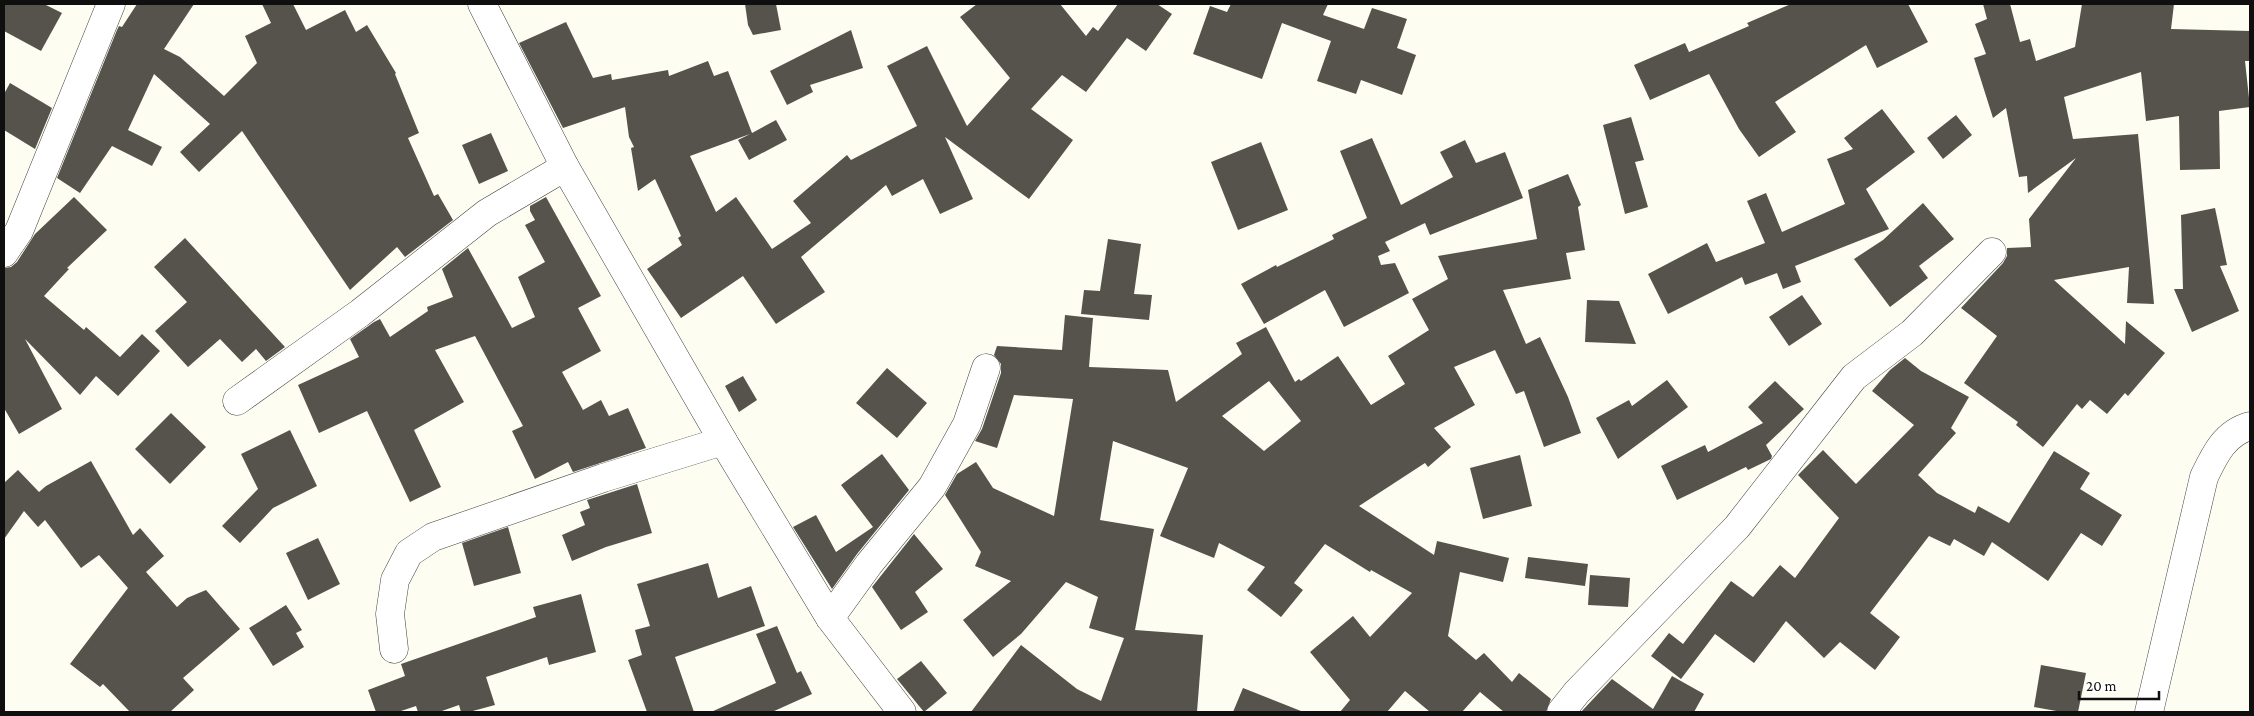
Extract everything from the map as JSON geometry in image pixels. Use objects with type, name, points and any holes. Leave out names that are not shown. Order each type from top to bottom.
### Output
[{"type":"street","points":[[4,253],[19,231],[111,4]]},
{"type":"street","points":[[482,4],[565,167],[724,441],[830,618],[902,712]]},
{"type":"street","points":[[237,401],[360,313],[487,213],[565,167]]},
{"type":"street","points":[[1561,712],[1577,692],[1738,527],[1854,377],[1912,333],[1992,252]]},
{"type":"street","points":[[830,618],[869,564],[932,487],[967,424],[986,368]]},
{"type":"street","points":[[2149,712],[2204,477],[2219,446],[2238,429],[2250,426]]},
{"type":"street","points":[[394,649],[390,614],[395,580],[409,553],[433,537],[603,478],[724,441]]},
{"type":"building","points":[[4,4],[44,4],[62,13],[41,51],[4,31]]},
{"type":"building","points":[[137,4],[194,4],[164,49],[180,57],[224,96],[257,63],[245,36],[271,23],[262,4],[293,4],[306,30],[345,10],[356,32],[367,25],[396,73],[419,133],[408,138],[434,196],[438,194],[453,220],[405,257],[397,247],[350,290],[242,131],[199,172],[180,152],[210,124],[154,74],[128,130],[162,147],[152,166],[112,146],[80,193],[57,178],[117,30],[119,26],[122,27]]},
{"type":"building","points":[[745,4],[776,4],[781,30],[753,35],[748,25]]},
{"type":"building","points":[[977,4],[1060,4],[1086,36],[1093,27],[1098,31],[1118,4],[1157,4],[1172,14],[1146,51],[1127,38],[1086,92],[1062,75],[1031,109],[1073,140],[1029,199],[945,137],[973,199],[940,214],[923,179],[892,196],[886,185],[801,257],[825,292],[776,324],[743,276],[681,318],[647,269],[682,245],[678,238],[681,236],[655,179],[638,191],[631,148],[634,147],[629,137],[625,107],[563,128],[519,43],[566,22],[593,78],[611,74],[612,80],[668,70],[669,76],[708,61],[714,76],[728,71],[752,133],[776,120],[787,140],[749,160],[738,140],[750,134],[690,156],[716,212],[736,197],[772,249],[811,223],[793,201],[847,155],[851,160],[917,126],[887,66],[927,46],[967,126],[1010,78],[960,17]]},
{"type":"building","points":[[1231,4],[1328,4],[1323,15],[1364,29],[1372,8],[1407,19],[1397,48],[1416,55],[1402,95],[1361,80],[1356,94],[1317,81],[1331,41],[1282,23],[1262,79],[1193,54],[1210,6],[1227,12]]},
{"type":"building","points":[[1791,4],[1908,4],[1928,42],[1877,68],[1866,45],[1775,102],[1796,132],[1759,157],[1739,129],[1709,74],[1650,100],[1634,65],[1685,43],[1689,52],[1749,26],[1747,23]]},
{"type":"building","points":[[1983,4],[2010,4],[2020,42],[2030,39],[2036,61],[2075,47],[2082,4],[2174,4],[2171,29],[2250,31],[2250,61],[2245,61],[2250,107],[2219,111],[2220,169],[2180,170],[2179,116],[2146,121],[2141,72],[2064,97],[2073,139],[2138,134],[2154,304],[2127,303],[2129,267],[2054,280],[2125,344],[2126,321],[2165,353],[2128,396],[2125,393],[2107,414],[2090,400],[2082,409],[2077,404],[2043,447],[2016,425],[2018,422],[1964,383],[1997,336],[1961,308],[2003,263],[2007,256],[2007,248],[2031,247],[2029,219],[2076,158],[2028,193],[2027,176],[2019,177],[2006,108],[1993,118],[1974,58],[1986,54],[1975,24],[1987,19]]},
{"type":"building","points":[[851,30],[863,68],[810,85],[813,92],[787,105],[770,71]]},
{"type":"building","points":[[10,83],[52,108],[35,149],[4,130],[4,94]]},
{"type":"building","points":[[1882,109],[1915,152],[1866,189],[1889,229],[1795,266],[1801,282],[1783,289],[1777,273],[1745,285],[1742,277],[1668,314],[1648,274],[1707,243],[1716,262],[1765,243],[1747,201],[1766,193],[1782,232],[1845,204],[1827,159],[1853,149],[1844,138]]},
{"type":"building","points":[[1956,115],[1972,135],[1943,159],[1927,138]]},
{"type":"building","points":[[1631,117],[1644,160],[1635,162],[1648,207],[1625,214],[1603,125]]},
{"type":"building","points":[[491,133],[508,171],[479,184],[462,145]]},
{"type":"building","points":[[1372,138],[1401,205],[1453,177],[1440,152],[1465,140],[1476,163],[1505,152],[1523,198],[1430,235],[1425,223],[1385,242],[1390,251],[1378,256],[1381,265],[1395,263],[1409,293],[1344,327],[1325,290],[1264,324],[1241,284],[1276,265],[1277,267],[1334,239],[1332,235],[1367,218],[1340,151]]},
{"type":"building","points":[[1261,142],[1288,210],[1238,230],[1211,162]]},
{"type":"building","points":[[1568,174],[1581,205],[1578,207],[1585,250],[1566,253],[1571,279],[1503,290],[1526,344],[1540,337],[1568,397],[1581,433],[1544,447],[1524,391],[1516,394],[1495,350],[1454,367],[1475,405],[1434,428],[1451,447],[1428,467],[1425,463],[1359,506],[1434,555],[1437,541],[1509,558],[1503,582],[1460,572],[1448,636],[1476,660],[1484,653],[1512,682],[1519,673],[1551,699],[1546,712],[1504,712],[1480,692],[1462,712],[1430,712],[1405,691],[1387,712],[1340,712],[1350,700],[1310,652],[1353,616],[1370,637],[1412,593],[1371,570],[1370,572],[1325,544],[1294,583],[1303,590],[1281,617],[1247,590],[1265,567],[1219,543],[1214,558],[1160,536],[1188,468],[1113,441],[1100,520],[1154,529],[1135,630],[1203,635],[1197,712],[971,712],[1021,645],[1077,689],[1101,701],[1124,638],[1089,628],[1098,597],[1066,582],[1021,634],[993,657],[963,620],[1011,581],[975,566],[981,552],[945,495],[957,474],[976,462],[993,488],[1054,516],[1073,399],[1014,395],[997,448],[975,441],[982,429],[1001,373],[1001,364],[994,355],[997,346],[1062,350],[1065,315],[1093,318],[1089,367],[1168,370],[1176,402],[1242,354],[1236,343],[1266,327],[1295,382],[1299,379],[1301,381],[1338,356],[1371,405],[1405,384],[1388,356],[1429,330],[1412,299],[1448,279],[1438,256],[1537,239],[1528,190]],"holes":[[[1269,381],[1301,421],[1264,451],[1222,416]]]},
{"type":"building","points":[[74,197],[107,230],[67,268],[69,269],[44,296],[84,330],[86,327],[120,357],[142,334],[160,351],[118,396],[96,376],[80,395],[25,339],[62,409],[19,434],[4,408],[4,268],[11,267],[17,262],[35,234]]},
{"type":"building","points":[[546,197],[601,296],[578,308],[601,351],[562,372],[583,410],[601,400],[609,416],[628,408],[646,448],[573,472],[568,462],[535,479],[512,431],[523,426],[475,336],[435,350],[464,402],[414,430],[441,487],[410,502],[367,411],[319,433],[298,385],[359,357],[350,339],[374,322],[380,319],[390,337],[428,311],[427,307],[453,297],[442,269],[468,248],[512,328],[535,317],[518,277],[545,262],[525,225],[535,220],[530,211],[530,206]]},
{"type":"building","points":[[1923,203],[1954,239],[1919,266],[1928,278],[1890,307],[1854,259],[1883,240]]},
{"type":"building","points":[[2215,208],[2227,265],[2220,266],[2239,311],[2192,332],[2174,289],[2183,289],[2181,215]]},
{"type":"building","points":[[185,238],[285,347],[266,361],[256,349],[242,362],[220,339],[188,367],[155,331],[187,302],[154,267]]},
{"type":"building","points":[[1108,239],[1141,244],[1134,294],[1152,295],[1149,320],[1081,314],[1084,290],[1100,291]]},
{"type":"building","points":[[1802,295],[1822,324],[1789,346],[1769,317]]},
{"type":"building","points":[[1587,300],[1619,301],[1636,344],[1585,342]]},
{"type":"building","points":[[1905,358],[1921,371],[1969,397],[1951,428],[1956,433],[1918,475],[1937,493],[1975,513],[1978,506],[2009,523],[2054,451],[2090,473],[2080,489],[2122,515],[2102,546],[2081,533],[2048,581],[1992,542],[1984,556],[1954,539],[1950,546],[1929,536],[1870,613],[1900,637],[1875,670],[1840,642],[1824,658],[1786,621],[1754,663],[1715,634],[1681,679],[1651,656],[1669,633],[1683,644],[1731,581],[1753,597],[1780,565],[1795,578],[1839,518],[1798,475],[1823,450],[1856,484],[1914,425],[1872,391],[1890,370]]},
{"type":"building","points":[[887,368],[927,403],[897,438],[856,403]]},
{"type":"building","points":[[743,376],[757,400],[739,412],[725,386]]},
{"type":"building","points":[[1667,380],[1688,407],[1618,459],[1596,418],[1629,400],[1632,406]]},
{"type":"building","points":[[1775,381],[1804,409],[1766,445],[1772,456],[1771,459],[1748,470],[1746,467],[1677,500],[1661,466],[1705,445],[1708,452],[1763,423],[1748,407]]},
{"type":"building","points":[[171,413],[206,447],[170,484],[135,449]]},
{"type":"building","points":[[290,430],[317,486],[273,508],[240,543],[222,526],[258,489],[241,454]]},
{"type":"building","points":[[882,454],[909,490],[857,554],[832,589],[793,527],[816,515],[836,552],[873,527],[841,485]]},
{"type":"building","points":[[1520,455],[1532,506],[1483,519],[1470,468]]},
{"type":"building","points":[[91,461],[133,535],[140,528],[164,556],[146,572],[177,607],[187,598],[206,590],[240,629],[183,678],[194,690],[170,712],[130,712],[103,684],[100,687],[70,664],[128,588],[99,555],[81,568],[45,520],[38,527],[24,511],[4,539],[4,483],[18,470],[39,492],[46,486]]},
{"type":"building","points":[[637,484],[652,533],[606,547],[572,561],[562,535],[585,525],[580,512],[590,508],[587,500]]},
{"type":"building","points":[[508,527],[521,573],[474,586],[462,543]]},
{"type":"building","points":[[914,534],[943,569],[915,592],[928,612],[901,630],[872,587]]},
{"type":"building","points":[[318,538],[340,584],[308,600],[286,553]]},
{"type":"building","points":[[1528,557],[1588,564],[1585,586],[1525,578]]},
{"type":"building","points":[[708,563],[718,598],[751,586],[765,626],[675,657],[694,712],[647,712],[628,660],[642,655],[635,630],[650,626],[637,584]]},
{"type":"building","points":[[1590,575],[1630,578],[1628,607],[1588,605]]},
{"type":"building","points":[[581,594],[596,652],[549,665],[547,657],[486,677],[495,705],[469,712],[461,712],[459,705],[439,712],[418,712],[416,706],[398,712],[376,712],[368,690],[405,676],[401,664],[536,617],[533,607]]},
{"type":"building","points":[[286,605],[302,630],[296,633],[304,647],[273,666],[249,628]]},
{"type":"building","points":[[777,626],[797,673],[801,671],[812,694],[772,712],[711,712],[776,683],[756,634]]},
{"type":"building","points":[[921,661],[947,693],[924,712],[897,679]]},
{"type":"building","points":[[2041,665],[2086,673],[2078,712],[2062,712],[2034,707]]},
{"type":"building","points":[[1672,676],[1704,694],[1694,712],[1581,712],[1612,679],[1653,709]]},
{"type":"building","points":[[1243,688],[1301,711],[1301,712],[1233,712]]}]
